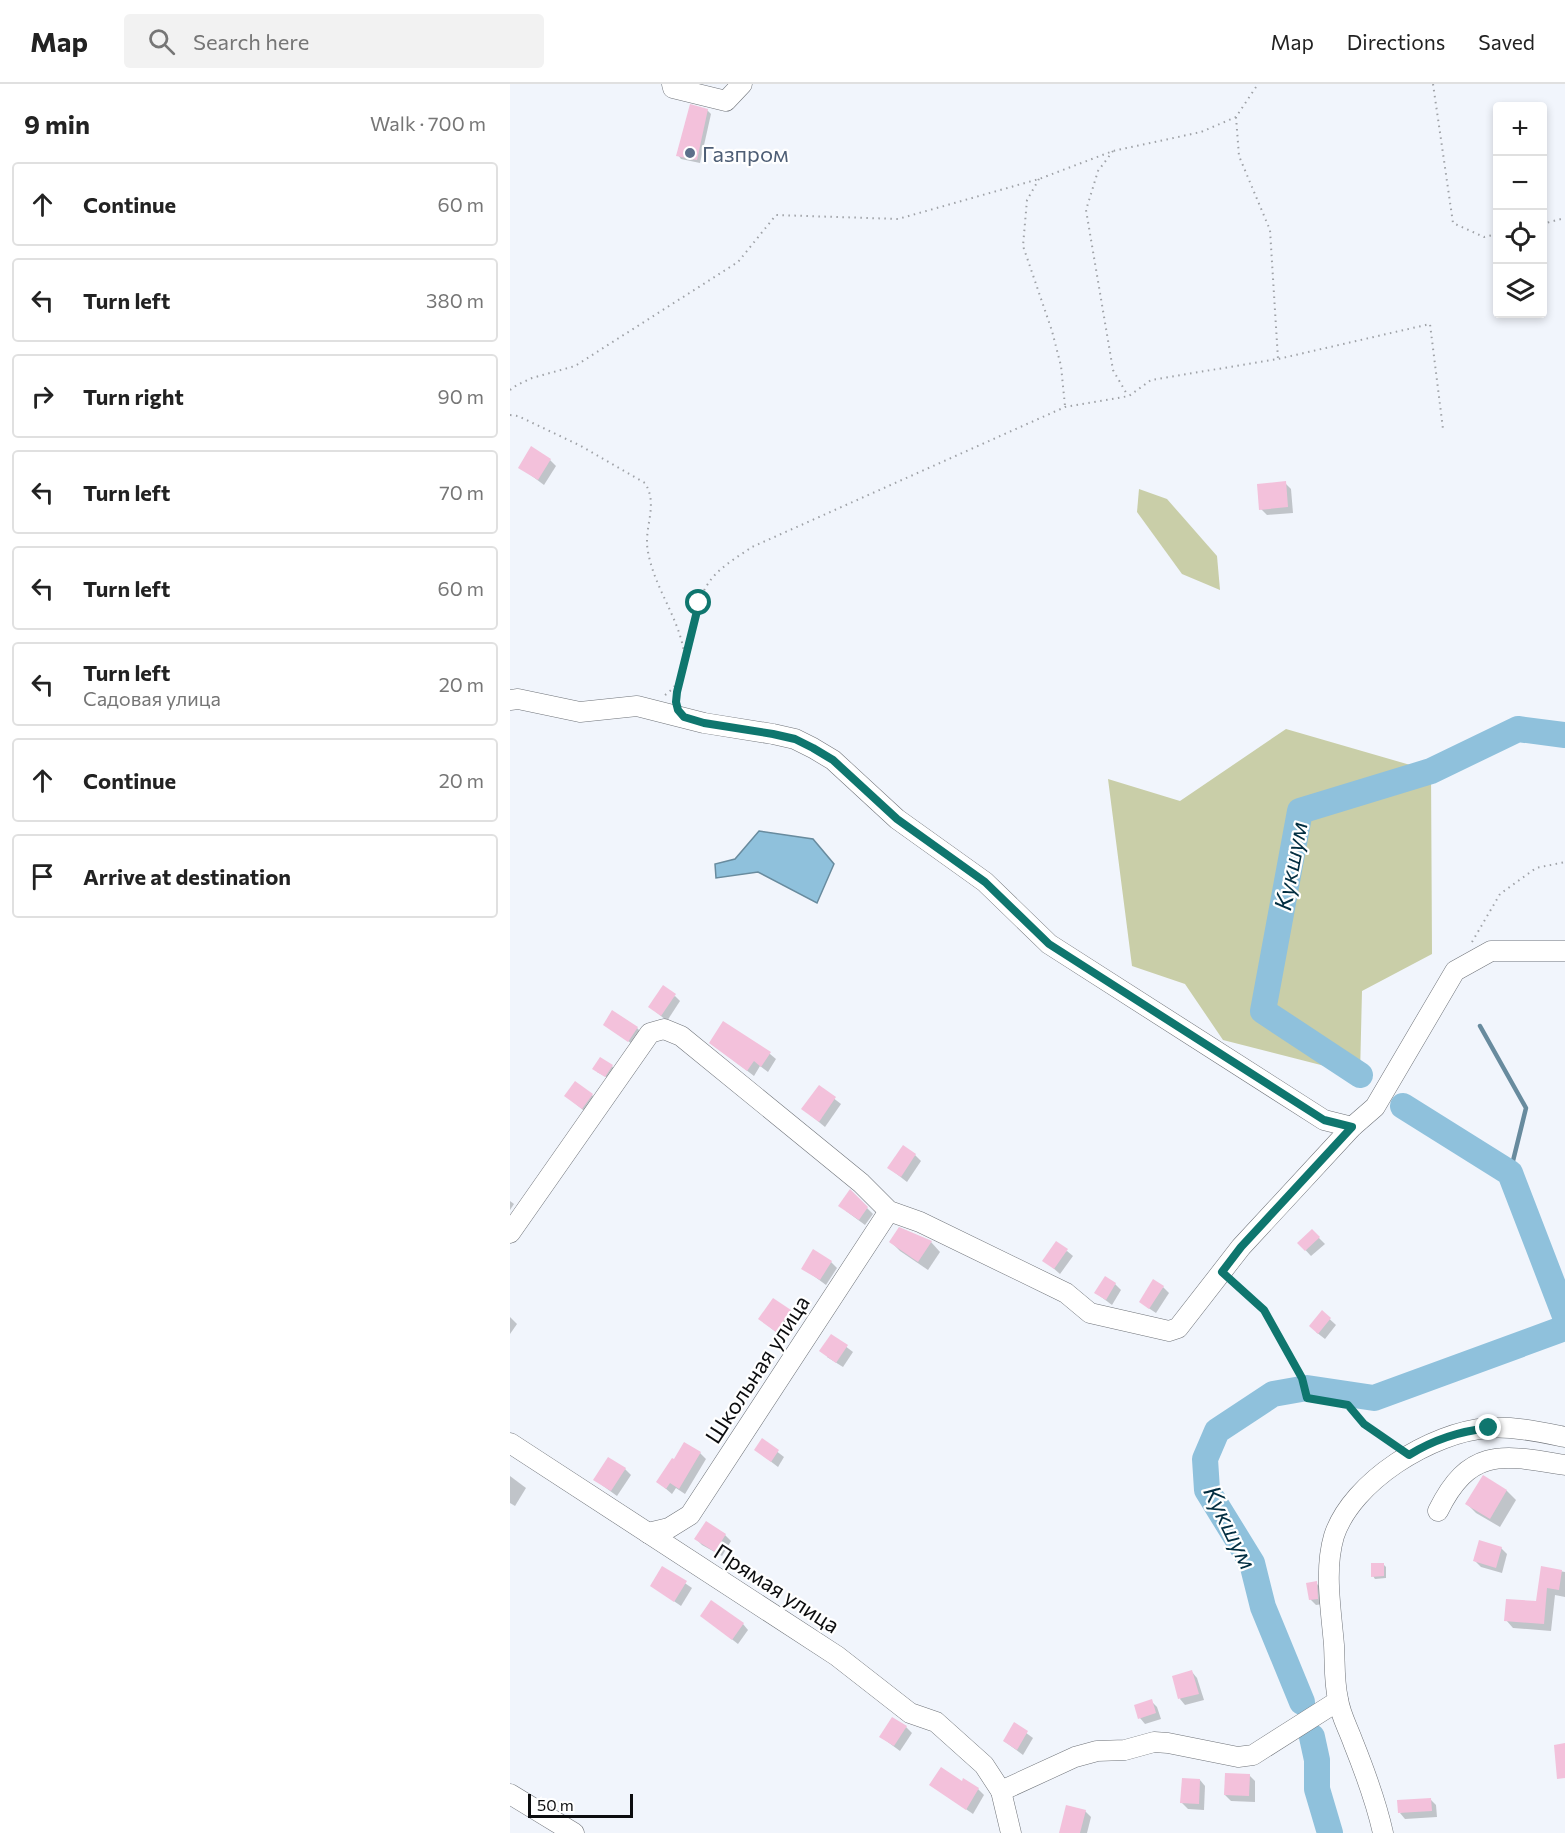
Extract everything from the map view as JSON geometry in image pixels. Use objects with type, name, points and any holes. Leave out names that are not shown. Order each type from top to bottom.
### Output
[{"type":"street","points":[[672,84],[673,88],[726,101],[742,84]]},
{"type":"street","points":[[510,700],[518,699],[580,712],[638,706],[704,723],[795,739],[813,748],[833,760],[897,819],[985,882],[1049,944],[1324,1120],[1352,1127]]},
{"type":"street","points":[[510,1233],[650,1033],[664,1029],[681,1036],[690,1043],[861,1183],[889,1211],[920,1222],[1066,1293],[1090,1313],[1169,1331],[1178,1328],[1241,1247],[1352,1127],[1374,1107],[1455,971],[1491,951],[1565,951]]},
{"type":"street","name":"Школьная улица","points":[[648,1533],[669,1528],[690,1515],[889,1211]]},
{"type":"street","points":[[1383,1833],[1376,1803],[1338,1701],[1329,1582],[1330,1554],[1342,1516],[1360,1494],[1390,1468],[1409,1455],[1441,1440],[1468,1431],[1489,1428],[1515,1429],[1565,1437]]},
{"type":"street","name":"Прямая улица","points":[[510,1443],[837,1656],[910,1713],[936,1722],[984,1765],[1001,1791],[1011,1833]]},
{"type":"street","points":[[1438,1511],[1448,1491],[1471,1468],[1494,1458],[1517,1457],[1565,1465]]},
{"type":"street","points":[[686,1558],[686,1538],[690,1515]]},
{"type":"street","points":[[1001,1791],[1075,1757],[1097,1751],[1125,1750],[1154,1742],[1238,1757],[1253,1755],[1338,1701]]},
{"type":"street","points":[[510,1794],[574,1833]]},
{"type":"path","points":[[510,390],[532,378],[575,366],[738,262],[776,214],[898,219],[1039,179],[1113,151],[1201,132],[1236,117],[1258,84]]},
{"type":"path","points":[[1433,84],[1453,224],[1484,237],[1493,235]]},
{"type":"path","points":[[1236,117],[1239,156],[1270,230],[1278,359]]},
{"type":"path","points":[[1113,151],[1098,171],[1086,210],[1113,370],[1129,396]]},
{"type":"path","points":[[1039,179],[1027,200],[1023,246],[1052,331],[1061,366],[1065,407]]},
{"type":"path","points":[[1547,223],[1565,218]]},
{"type":"path","points":[[684,717],[678,710],[676,702],[699,603],[706,587],[722,568],[752,546],[1065,407],[1129,396],[1151,380],[1278,359],[1430,324],[1443,429]]},
{"type":"path","points":[[510,415],[518,416],[581,446],[645,483],[651,493],[652,503],[647,548],[652,569],[683,642],[685,661]]},
{"type":"path","points":[[638,706],[661,698],[672,690],[682,674]]},
{"type":"path","points":[[1472,942],[1500,894],[1536,868],[1565,862]]},
{"type":"path","points":[[1222,1272],[1264,1310],[1302,1378],[1307,1398],[1348,1405],[1364,1424],[1409,1455]]},
{"type":"green space","points":[[1139,489],[1167,499],[1217,556],[1220,590],[1182,574],[1137,512]]},
{"type":"green space","points":[[1286,729],[1431,771],[1432,954],[1362,991],[1360,1075],[1223,1040],[1185,984],[1132,966],[1108,779],[1180,801]]},
{"type":"water","points":[[759,831],[813,839],[834,864],[817,903],[758,872],[716,878],[715,864],[735,859]]},
{"type":"building","points":[[690,104],[708,109],[697,160],[676,156]]},
{"type":"building","points":[[531,446],[551,459],[538,480],[518,468]]},
{"type":"building","points":[[1286,481],[1288,507],[1259,510],[1257,484]]},
{"type":"building","points":[[663,985],[676,994],[661,1016],[648,1007]]},
{"type":"building","points":[[612,1010],[638,1027],[628,1042],[603,1025]]},
{"type":"building","points":[[723,1021],[771,1052],[761,1067],[754,1061],[747,1071],[709,1043]]},
{"type":"building","points":[[600,1057],[613,1065],[605,1077],[592,1069]]},
{"type":"building","points":[[575,1081],[593,1094],[582,1109],[564,1096]]},
{"type":"building","points":[[819,1085],[836,1097],[819,1122],[801,1109]]},
{"type":"building","points":[[903,1145],[916,1154],[901,1177],[887,1168]]},
{"type":"building","points":[[850,1189],[868,1207],[859,1220],[838,1206]]},
{"type":"building","points":[[899,1227],[932,1241],[918,1262],[889,1242]]},
{"type":"building","points":[[1312,1229],[1320,1237],[1305,1251],[1297,1243]]},
{"type":"building","points":[[1056,1241],[1068,1249],[1054,1269],[1042,1261]]},
{"type":"building","points":[[813,1249],[832,1261],[820,1280],[801,1269]]},
{"type":"building","points":[[1105,1276],[1116,1283],[1106,1300],[1094,1293]]},
{"type":"building","points":[[1153,1279],[1164,1286],[1149,1309],[1139,1302]]},
{"type":"building","points":[[773,1298],[791,1310],[776,1332],[758,1319]]},
{"type":"building","points":[[1322,1310],[1331,1318],[1318,1334],[1309,1326]]},
{"type":"building","points":[[831,1334],[848,1345],[836,1363],[819,1351]]},
{"type":"building","points":[[762,1438],[779,1450],[771,1462],[754,1450]]},
{"type":"building","points":[[684,1442],[701,1452],[679,1489],[670,1483],[666,1489],[656,1482]]},
{"type":"building","points":[[608,1457],[626,1468],[611,1491],[593,1480]]},
{"type":"building","points":[[1483,1475],[1507,1490],[1490,1519],[1465,1504]]},
{"type":"building","points":[[706,1521],[726,1534],[715,1552],[694,1539]]},
{"type":"building","points":[[1479,1540],[1502,1547],[1496,1568],[1473,1561]]},
{"type":"building","points":[[1371,1563],[1384,1563],[1384,1576],[1371,1577]]},
{"type":"building","points":[[662,1566],[687,1581],[674,1602],[650,1586]]},
{"type":"building","points":[[1541,1566],[1562,1570],[1559,1590],[1547,1588],[1544,1624],[1504,1621],[1506,1599],[1536,1601]]},
{"type":"building","points":[[1317,1581],[1318,1599],[1309,1600],[1306,1583]]},
{"type":"building","points":[[711,1600],[744,1623],[732,1640],[700,1616]]},
{"type":"building","points":[[1192,1670],[1199,1694],[1178,1699],[1172,1676]]},
{"type":"building","points":[[1152,1699],[1156,1713],[1138,1719],[1134,1705]]},
{"type":"building","points":[[892,1717],[907,1726],[894,1746],[879,1737]]},
{"type":"building","points":[[1014,1722],[1028,1731],[1017,1750],[1003,1741]]},
{"type":"building","points":[[1565,1743],[1565,1778],[1557,1779],[1554,1745]]},
{"type":"building","points":[[941,1767],[962,1781],[963,1778],[979,1788],[966,1810],[929,1785]]},
{"type":"building","points":[[1225,1773],[1250,1774],[1249,1796],[1224,1795]]},
{"type":"building","points":[[1182,1778],[1200,1779],[1199,1804],[1180,1803]]},
{"type":"building","points":[[1431,1798],[1432,1811],[1398,1813],[1397,1800]]},
{"type":"building","points":[[1066,1805],[1086,1810],[1080,1833],[1059,1833]]},
{"type":"waterway","name":"Кукшум","points":[[1360,1075],[1263,1011],[1300,811],[1431,771],[1518,729],[1565,735]]},
{"type":"waterway","points":[[1480,1026],[1526,1108],[1510,1173]]},
{"type":"waterway","name":"Кукшум","points":[[1403,1106],[1510,1173],[1565,1316]]},
{"type":"waterway","name":"Кукшум","points":[[1302,1702],[1263,1607],[1252,1563],[1207,1490],[1205,1459],[1217,1431],[1273,1394],[1307,1388],[1374,1398],[1565,1328]]},
{"type":"waterway","name":"Кукшум","points":[[1312,1737],[1317,1760],[1317,1789],[1330,1833]]},
{"type":"place","name":"Газпром","points":[[690,153]]},
{"type":"route","points":[[699,603],[677,692],[678,710],[684,717],[704,723],[795,739],[833,760],[897,819],[985,882],[1049,944],[1324,1120],[1352,1127],[1241,1247],[1222,1272],[1264,1310],[1302,1378],[1307,1398],[1348,1405],[1364,1424],[1409,1455],[1441,1440],[1468,1431],[1489,1428]]}]
